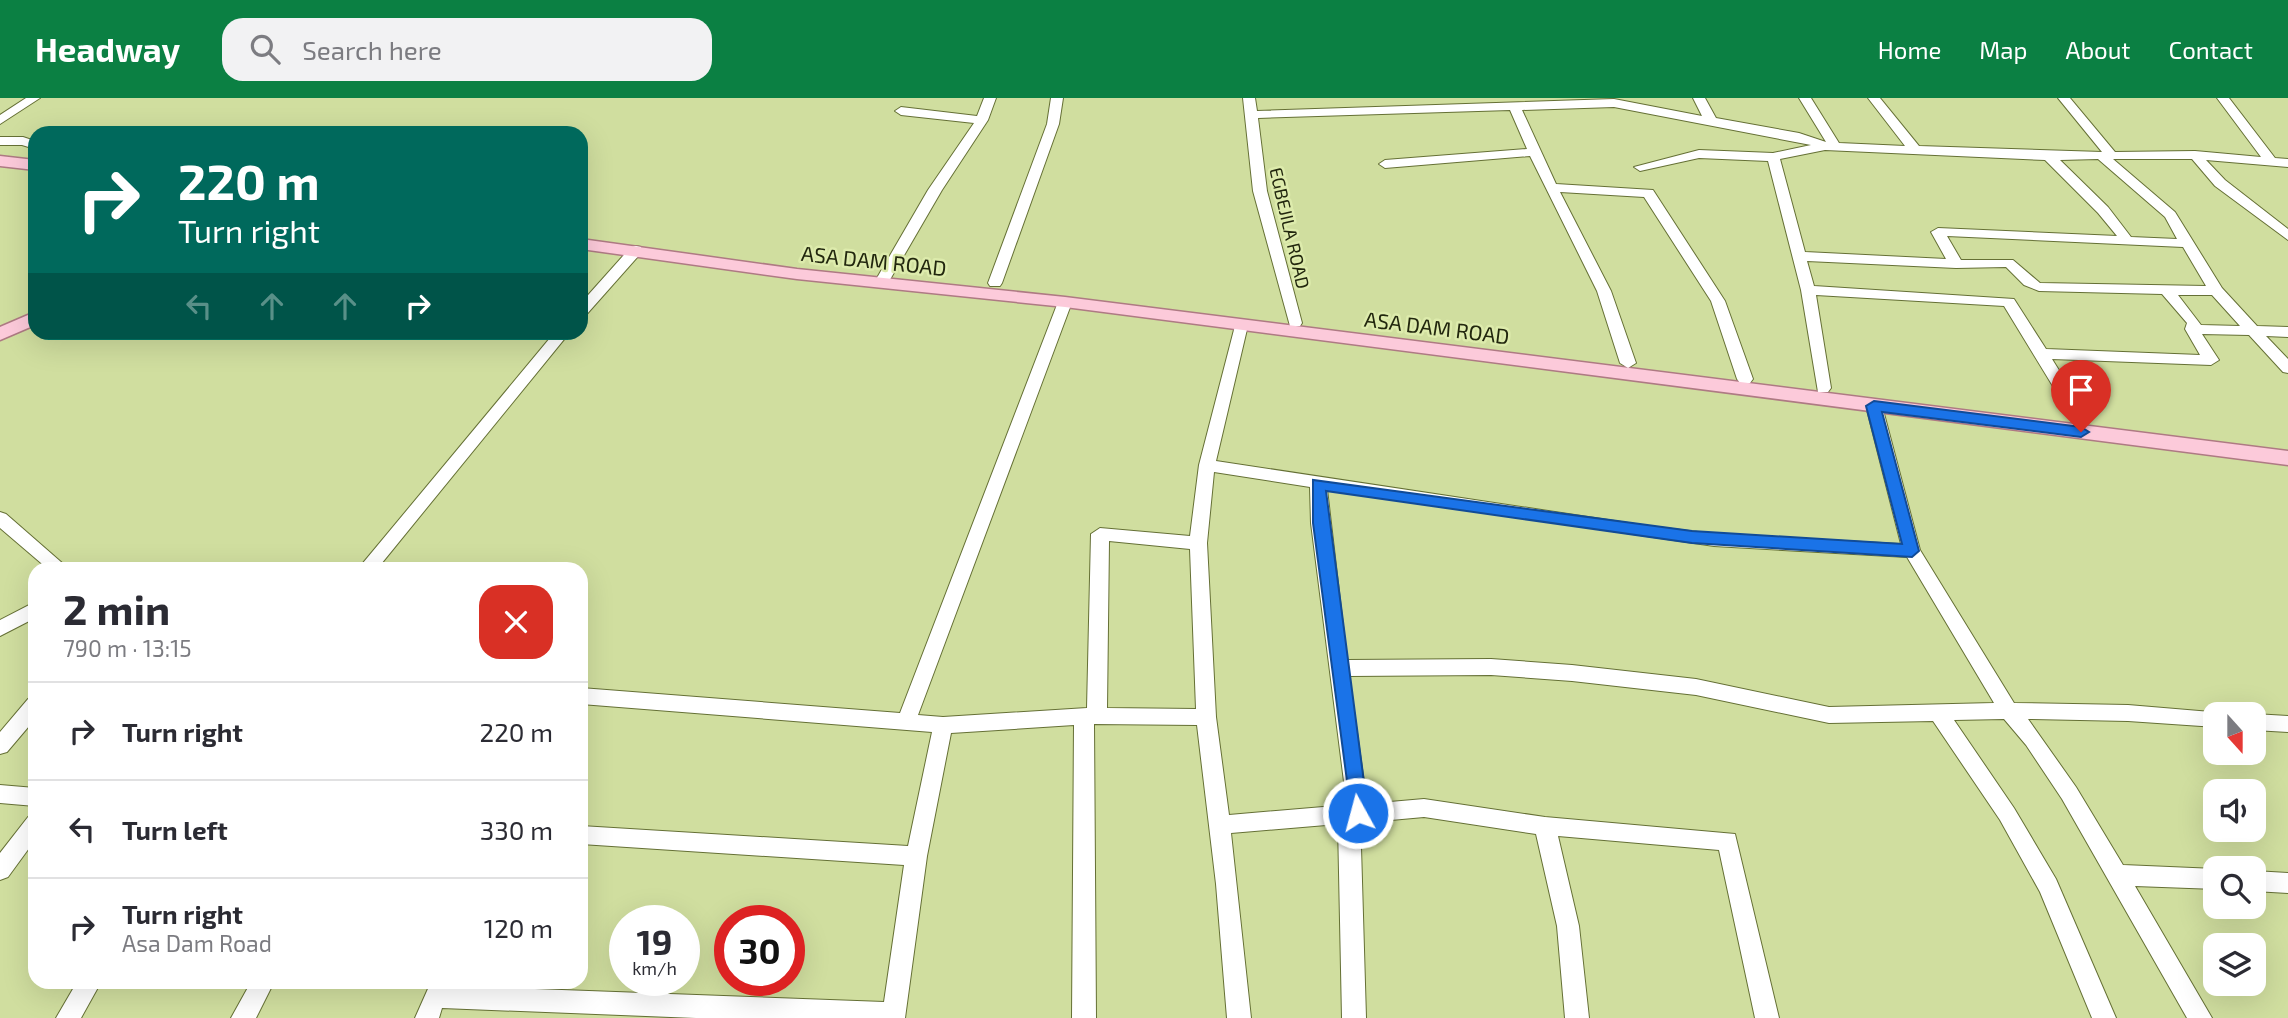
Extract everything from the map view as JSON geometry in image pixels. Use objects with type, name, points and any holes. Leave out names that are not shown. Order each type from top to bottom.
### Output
[{"type":"main road","points":[[0,161],[28,164]]},
{"type":"main road","points":[[0,170],[28,174]]},
{"type":"main road","name":"ASA DAM ROAD","points":[[588,234],[1065,302],[1874,406],[2082,420],[2288,446]]},
{"type":"main road","name":"ASA DAM ROAD","points":[[588,245],[797,274],[995,283],[1823,388],[2288,458]]},
{"type":"main road","points":[[0,325],[28,312]]},
{"type":"main road","points":[[0,334],[28,321]]},
{"type":"street","points":[[0,120],[34,98]]},
{"type":"street","points":[[884,277],[982,120],[990,98]]},
{"type":"street","points":[[995,283],[1054,124],[1057,98]]},
{"type":"street","name":"EGBEJILA ROAD","points":[[1249,98],[1260,191],[1295,323]]},
{"type":"street","points":[[1699,98],[1712,122]]},
{"type":"street","points":[[1805,98],[1830,146]]},
{"type":"street","points":[[1874,98],[1916,151]]},
{"type":"street","points":[[2064,98],[2106,155],[2170,215],[2216,292],[2288,368]]},
{"type":"street","points":[[2223,98],[2271,162]]},
{"type":"street","points":[[1251,115],[1612,101],[1799,137],[1830,146],[2049,156],[2195,155],[2288,163]]},
{"type":"street","points":[[1514,106],[1551,188],[1604,291],[1628,363]]},
{"type":"street","points":[[901,111],[982,120]]},
{"type":"street","points":[[0,141],[28,143]]},
{"type":"street","points":[[1640,167],[1699,154],[1773,156],[1830,146]]},
{"type":"street","points":[[1385,164],[1534,152]]},
{"type":"street","points":[[2195,155],[2220,183],[2288,236]]},
{"type":"street","points":[[1773,156],[1797,257],[1808,290],[1823,388]]},
{"type":"street","points":[[2049,156],[2103,210],[2127,240]]},
{"type":"street","points":[[1551,188],[1648,193],[1718,301],[1745,379]]},
{"type":"street","points":[[1956,264],[1938,232],[2185,243]]},
{"type":"street","points":[[588,304],[636,250]]},
{"type":"street","points":[[1797,257],[1956,264],[2012,263],[2028,284],[2039,287],[2216,292]]},
{"type":"street","points":[[1808,290],[2010,302],[2082,420]]},
{"type":"street","points":[[2041,354],[2211,360],[2192,329],[2194,323],[2168,292]]},
{"type":"street","points":[[906,722],[1065,302]]},
{"type":"street","points":[[1239,1018],[1221,825],[1206,717],[1198,543],[1207,465],[1241,325]]},
{"type":"street","points":[[2192,329],[2288,332]]},
{"type":"street","points":[[373,562],[556,340]]},
{"type":"street","points":[[1874,406],[1912,551],[2009,711],[2033,739],[2069,793],[2200,1018]]},
{"type":"street","points":[[1207,465],[1318,484],[1701,538],[1912,551]]},
{"type":"street","points":[[1318,484],[1320,523],[1340,668],[1352,814],[1354,1018]]},
{"type":"street","points":[[0,518],[52,562]]},
{"type":"street","points":[[1084,1018],[1091,716],[1100,534],[1198,543]]},
{"type":"street","points":[[0,629],[28,613]]},
{"type":"street","points":[[1340,668],[1491,667],[1572,673],[1696,687],[1829,715],[1939,715],[2009,711],[2128,713],[2203,718]]},
{"type":"street","points":[[588,697],[943,725],[1091,716],[1206,717]]},
{"type":"street","points":[[0,746],[28,713]]},
{"type":"street","points":[[1939,715],[2007,814],[2048,886],[2105,1018]]},
{"type":"street","points":[[2266,723],[2288,724]]},
{"type":"street","points":[[435,999],[893,1016],[916,856],[943,725]]},
{"type":"street","points":[[0,794],[28,796]]},
{"type":"street","points":[[1221,825],[1424,807],[1545,826],[1728,841],[1767,1018]]},
{"type":"street","points":[[1545,826],[1568,926],[1577,1018]]},
{"type":"street","points":[[0,870],[28,833]]},
{"type":"street","points":[[588,835],[916,856]]},
{"type":"street","points":[[2117,874],[2203,878]]},
{"type":"street","points":[[2266,882],[2288,883]]},
{"type":"street","points":[[68,1018],[86,989]]},
{"type":"street","points":[[243,1018],[259,989]]},
{"type":"route","points":[[1358,813],[1320,523],[1318,484],[1692,537],[1912,551],[1874,406],[2081,432]]}]
